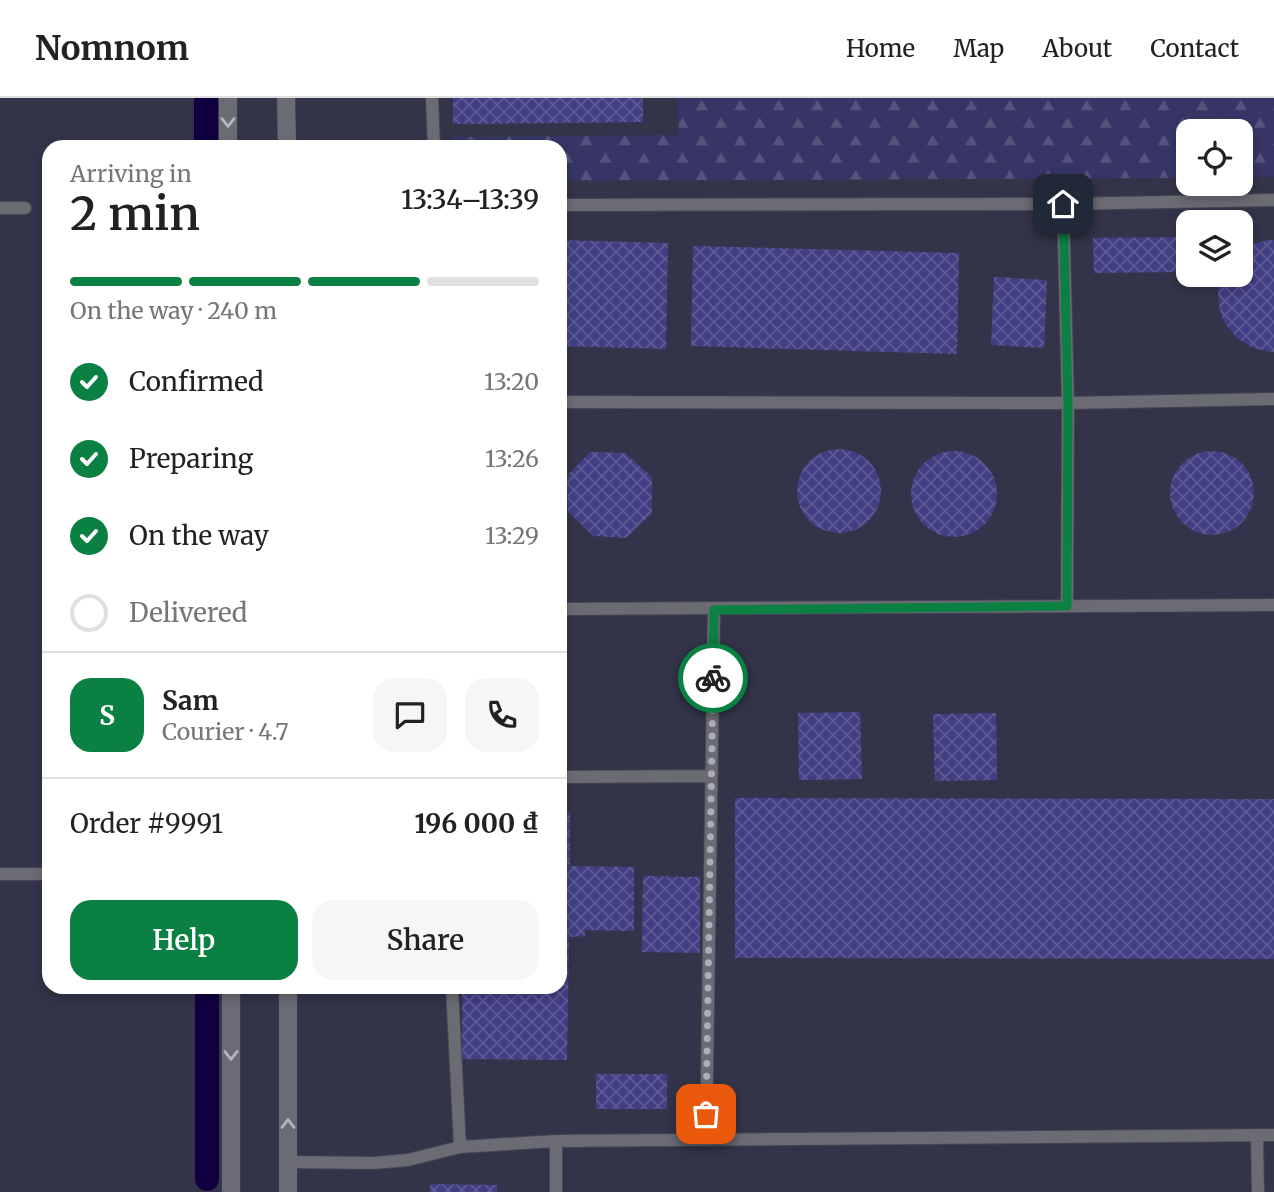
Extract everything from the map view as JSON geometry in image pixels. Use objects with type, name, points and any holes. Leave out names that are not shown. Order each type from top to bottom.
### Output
[{"type":"street","points":[[228,98],[228,140]]},
{"type":"street","points":[[286,98],[287,140]]},
{"type":"street","points":[[231,994],[231,1192]]},
{"type":"street","points":[[288,994],[288,1192]]},
{"type":"lane","points":[[432,98],[434,140]]},
{"type":"lane","points":[[567,205],[1063,204],[1274,200]]},
{"type":"lane","points":[[1063,204],[1068,403],[1067,606]]},
{"type":"lane","points":[[0,208],[24,208]]},
{"type":"lane","points":[[567,402],[1068,403],[1274,399]]},
{"type":"lane","points":[[567,609],[1274,605]]},
{"type":"lane","points":[[706,1140],[714,610]]},
{"type":"lane","points":[[567,777],[711,776]]},
{"type":"lane","points":[[0,874],[42,874]]},
{"type":"lane","points":[[452,994],[460,1147]]},
{"type":"lane","points":[[288,1162],[374,1163],[408,1160],[460,1147],[556,1140],[1274,1135]]},
{"type":"lane","points":[[1257,1136],[1258,1192]]},
{"type":"lane","points":[[556,1140],[556,1192]]},
{"type":"shaded area","points":[[0,98],[1274,98],[1274,1192],[0,1192]]},
{"type":"green space","points":[[677,98],[1274,98],[1274,177],[1253,177],[1253,119],[1176,119],[1176,178],[567,181],[567,140],[453,140],[452,137],[679,135]]},
{"type":"building","points":[[453,98],[643,98],[643,122],[453,124]]},
{"type":"building","points":[[1176,237],[1176,272],[1094,273],[1093,238]]},
{"type":"building","points":[[567,240],[668,243],[666,349],[567,346]]},
{"type":"building","points":[[1274,240],[1274,352],[1253,348],[1237,338],[1225,324],[1219,307],[1219,287],[1253,287],[1253,244]]},
{"type":"building","points":[[693,246],[959,253],[957,354],[691,346]]},
{"type":"building","points":[[994,277],[1047,280],[1044,348],[991,345]]},
{"type":"building","points":[[831,449],[847,449],[863,456],[874,467],[881,483],[878,507],[869,521],[847,533],[831,533],[815,526],[804,515],[797,499],[797,483],[804,467],[815,456]]},
{"type":"building","points":[[954,451],[970,455],[984,464],[993,478],[997,494],[993,510],[984,524],[970,533],[954,537],[938,533],[924,524],[915,510],[911,494],[915,478],[924,464],[938,455]]},
{"type":"building","points":[[1204,451],[1220,451],[1236,458],[1247,469],[1254,485],[1251,509],[1242,523],[1220,535],[1204,535],[1188,528],[1177,517],[1170,501],[1170,485],[1177,469],[1188,458]]},
{"type":"building","points":[[590,452],[625,453],[652,477],[652,513],[626,538],[593,536],[568,511],[567,476]]},
{"type":"building","points":[[860,712],[862,779],[799,780],[798,713]]},
{"type":"building","points":[[996,713],[997,780],[935,781],[933,714]]},
{"type":"building","points":[[735,798],[1274,799],[1274,959],[735,958]]},
{"type":"building","points":[[567,812],[570,812],[570,866],[634,867],[634,931],[585,930],[585,936],[569,937],[567,1060],[462,1059],[462,994],[567,994]]},
{"type":"building","points":[[643,876],[700,877],[700,953],[642,952]]},
{"type":"building","points":[[596,1074],[667,1074],[667,1109],[596,1109]]},
{"type":"building","points":[[430,1184],[497,1185],[497,1192],[430,1192]]},
{"type":"waterway","points":[[206,98],[206,140]]},
{"type":"waterway","points":[[207,994],[207,1179]]},
{"type":"way so far","points":[[706,1114],[713,678]]},
{"type":"route","points":[[713,678],[714,610],[1067,606],[1068,403],[1063,204]]}]
